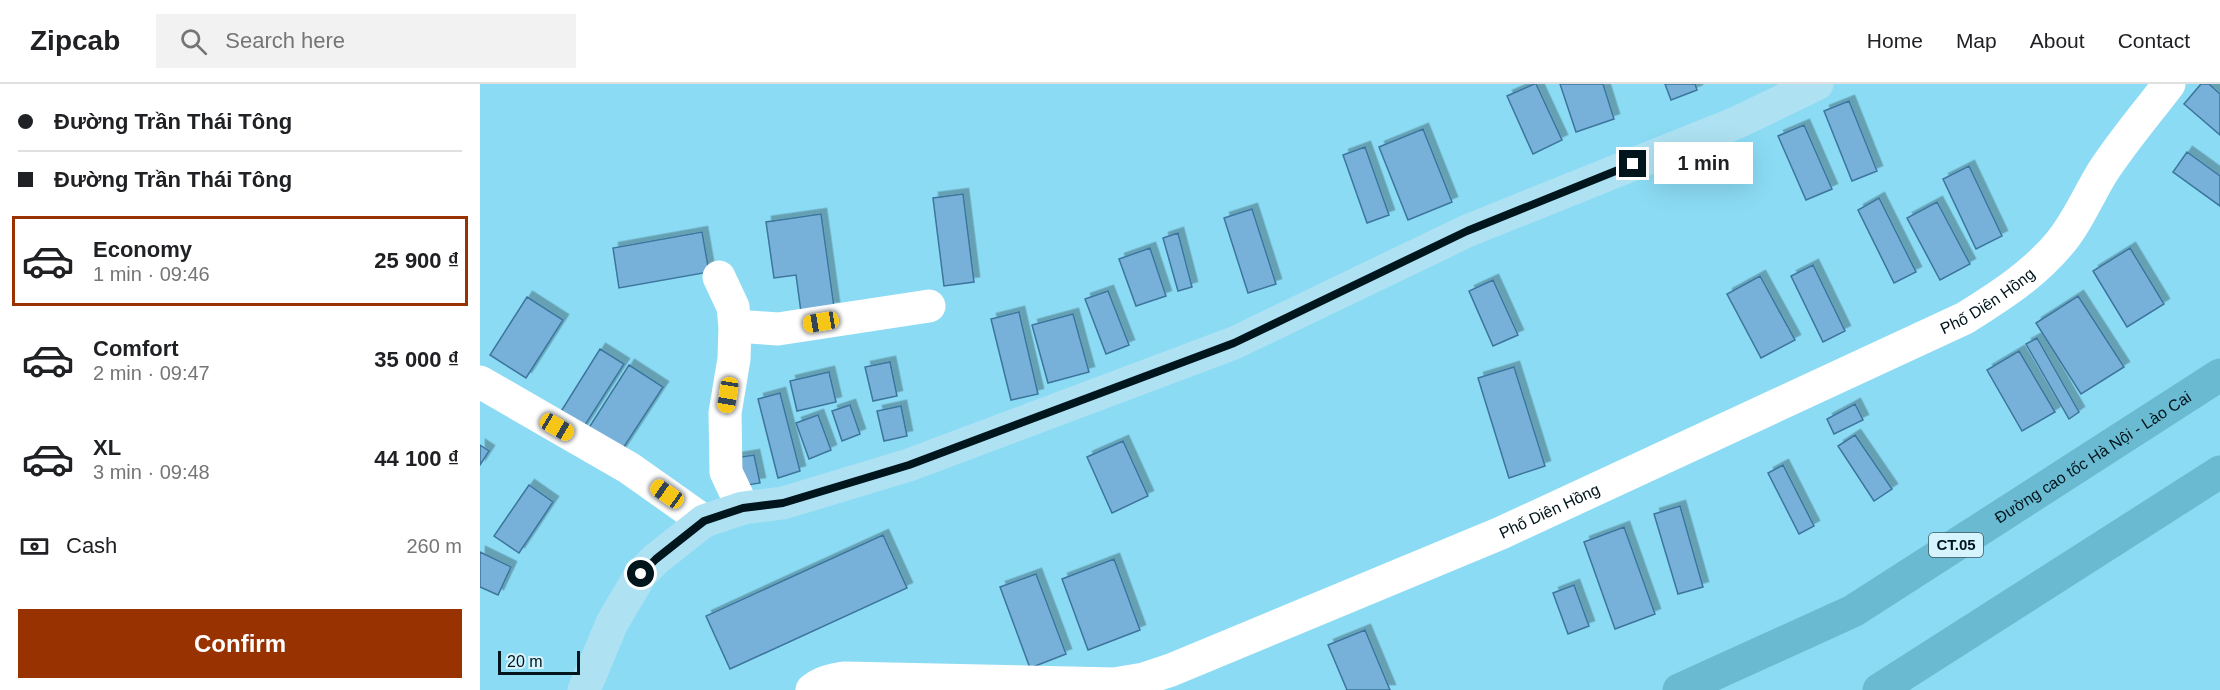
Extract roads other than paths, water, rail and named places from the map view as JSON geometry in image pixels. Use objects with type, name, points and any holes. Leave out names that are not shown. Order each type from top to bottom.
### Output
[{"type":"highway","name":"Đường cao tốc Hà Nội - Lào Cai","points":[[1679,690],[1853,611],[2220,375]]},
{"type":"highway","points":[[1879,690],[2220,472]]},
{"type":"main road","points":[[584,690],[612,623],[641,574],[656,559],[704,521],[743,508],[783,503],[909,465],[1234,343],[1467,231],[1736,123],[1817,84]]},
{"type":"street","name":"Phố Diên Hồng","points":[[812,690],[829,680],[844,678],[1114,684],[1144,679],[1171,670],[1501,533],[1965,318],[2007,292],[2033,271],[2060,243],[2083,209],[2102,172],[2169,84]]},
{"type":"street","points":[[719,277],[733,307],[735,326],[734,359],[725,413],[726,472],[743,508]]},
{"type":"street","points":[[735,326],[778,329],[929,306]]},
{"type":"street","points":[[480,382],[629,468],[704,521]]}]
